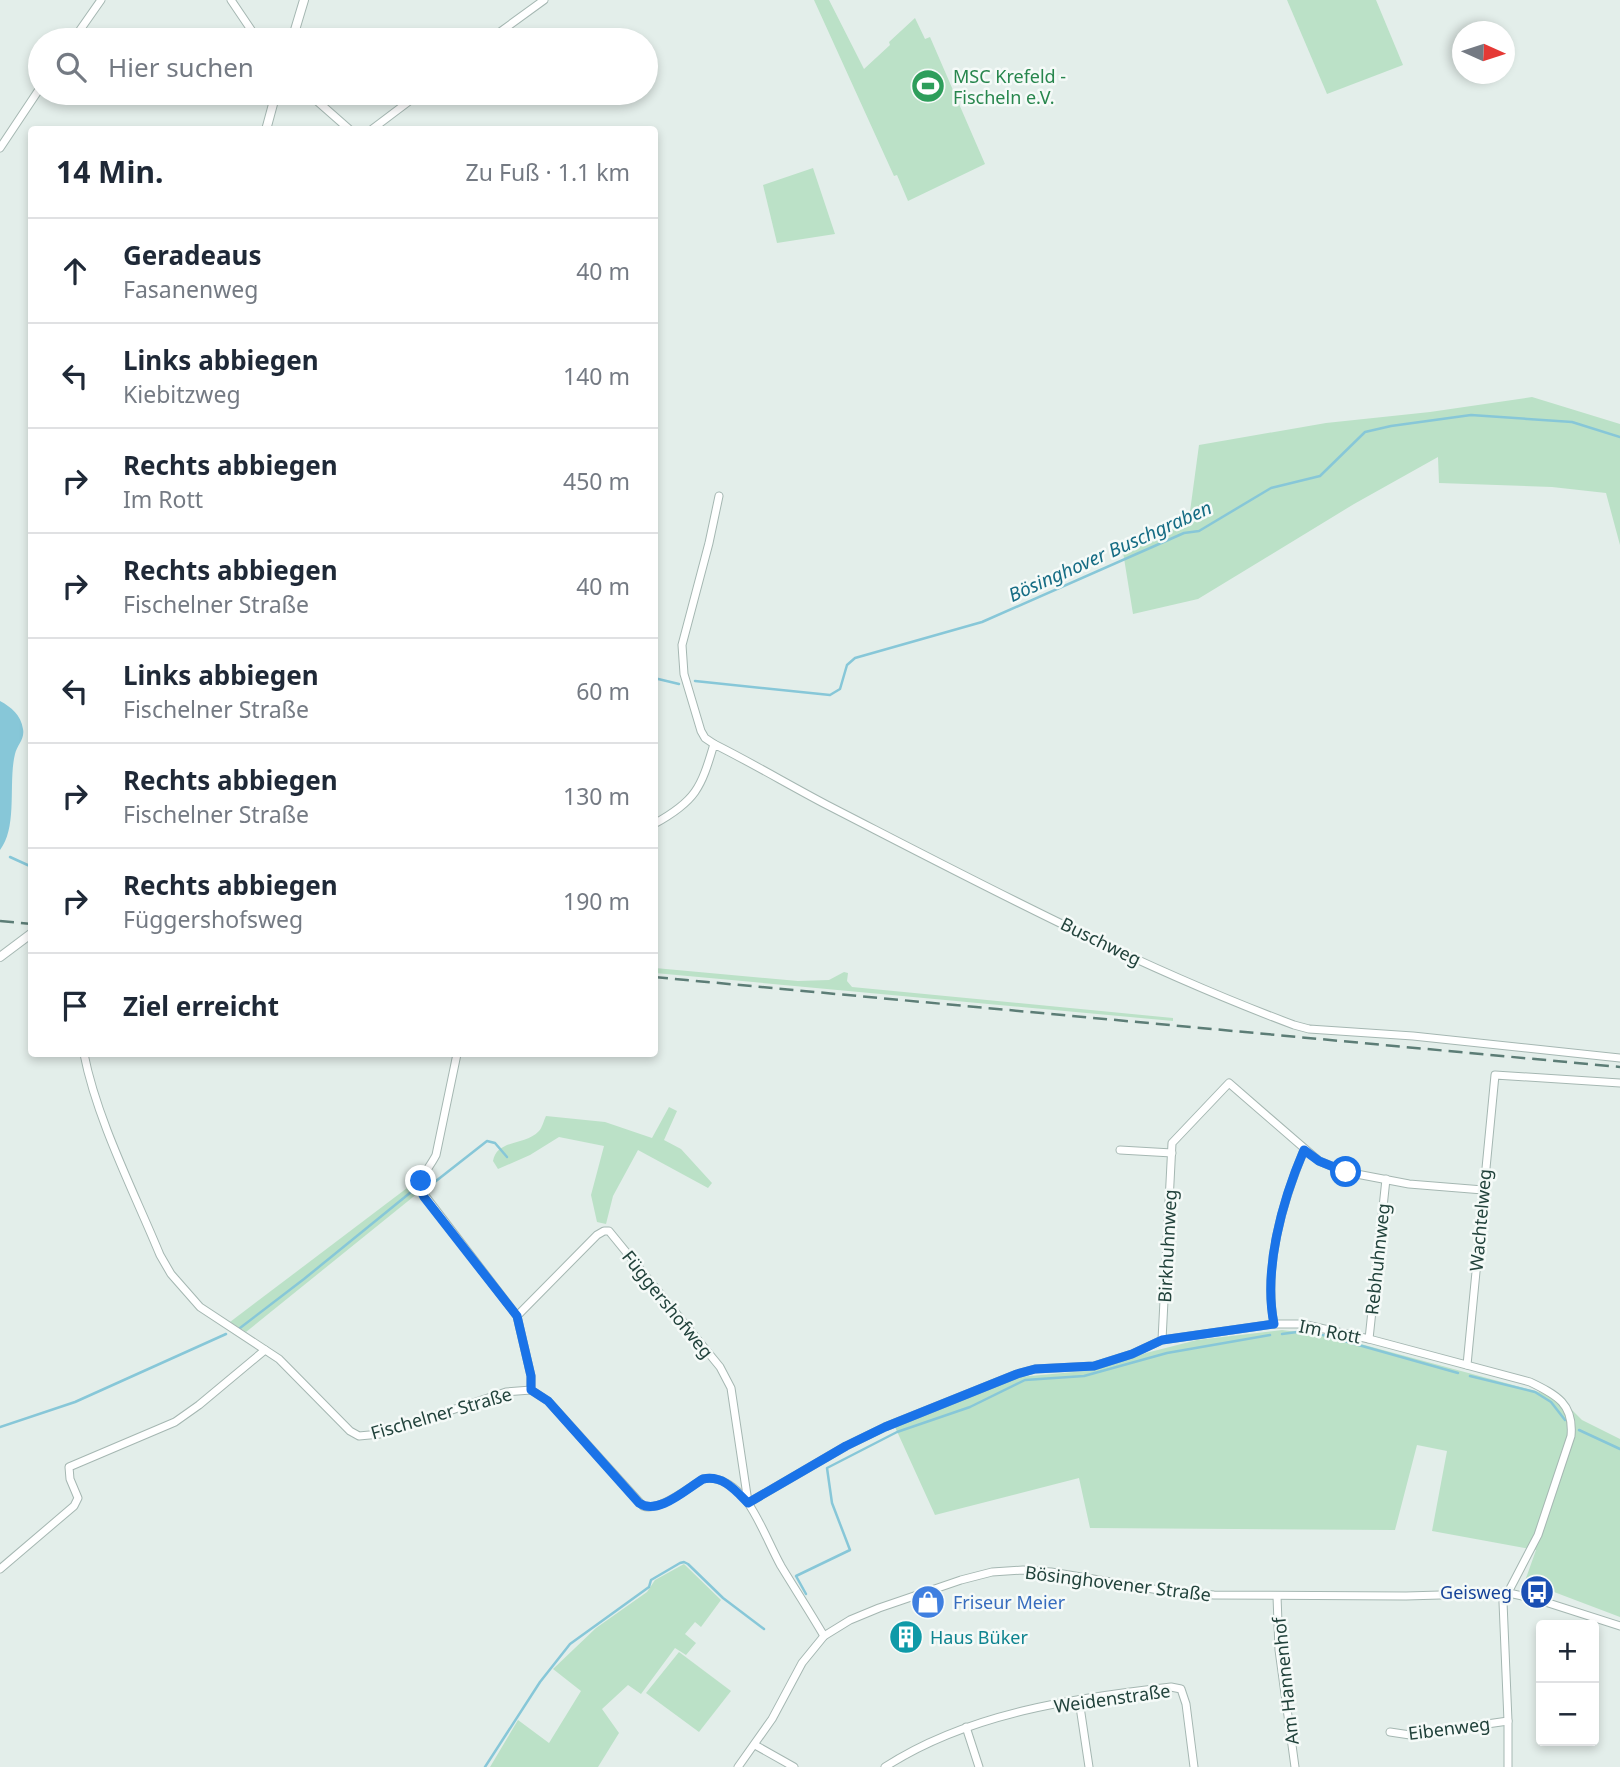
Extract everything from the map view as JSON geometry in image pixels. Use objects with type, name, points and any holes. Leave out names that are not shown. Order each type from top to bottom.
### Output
[{"type":"street","points":[[82,28],[102,0]]},
{"type":"street","points":[[231,0],[250,28]]},
{"type":"street","points":[[296,28],[304,0]]},
{"type":"street","points":[[506,28],[544,0]]},
{"type":"street","points":[[0,148],[29,105]]},
{"type":"street","points":[[267,126],[273,105]]},
{"type":"street","points":[[322,105],[345,126]]},
{"type":"street","points":[[376,126],[404,105]]},
{"type":"street","points":[[658,822],[683,806],[702,784],[714,744],[705,738],[701,731],[681,658],[719,496]]},
{"type":"street","name":"Buschweg","points":[[714,744],[825,804],[1073,928],[1196,987],[1294,1025],[1309,1029],[1413,1036],[1620,1058]]},
{"type":"street","points":[[0,957],[28,936]]},
{"type":"street","name":"Fischelner Straße","points":[[85,1057],[90,1083],[100,1109],[160,1255],[171,1274],[200,1307],[291,1370],[349,1431],[359,1436],[380,1434],[506,1392],[531,1390],[548,1401],[643,1506],[659,1506],[703,1479],[711,1477],[718,1478],[748,1503],[781,1565],[824,1636]]},
{"type":"street","points":[[456,1057],[436,1155],[421,1181],[420,1189],[517,1316],[531,1376],[531,1390]]},
{"type":"street","name":"Wachtelweg","points":[[1467,1365],[1495,1074],[1620,1083]]},
{"type":"street","name":"Birkhuhnweg","points":[[1162,1340],[1172,1143],[1229,1083],[1304,1150]]},
{"type":"street","points":[[1119,1150],[1172,1153]]},
{"type":"street","points":[[1274,1324],[1270,1286],[1275,1250],[1287,1195],[1304,1150],[1319,1161],[1338,1169],[1386,1180],[1483,1190]]},
{"type":"street","name":"Rebhuhnweg","points":[[1369,1339],[1386,1180]]},
{"type":"street","name":"Függershofweg","points":[[517,1316],[597,1235],[609,1231],[720,1367],[731,1388],[748,1503]]},
{"type":"street","name":"Im Rott","points":[[748,1503],[846,1446],[885,1427],[1017,1374],[1035,1369],[1094,1366],[1132,1354],[1162,1340],[1274,1324],[1302,1324],[1530,1382],[1549,1391],[1564,1404],[1573,1420],[1571,1436],[1552,1500],[1509,1593]]},
{"type":"street","points":[[0,1569],[74,1506],[78,1499],[70,1479],[69,1467],[187,1414],[265,1350]]},
{"type":"street","name":"Bösinghovener Straße","points":[[738,1767],[772,1719],[802,1663],[824,1636],[850,1620],[879,1608],[961,1580],[992,1573],[1023,1570],[1051,1572],[1165,1591],[1214,1595],[1509,1593],[1620,1626]]},
{"type":"street","points":[[1508,1767],[1503,1602],[1509,1593]]},
{"type":"street","name":"Am Hannenhof","points":[[1277,1596],[1279,1650],[1295,1767]]},
{"type":"street","name":"Weidenstraße","points":[[884,1767],[957,1729],[1079,1700],[1171,1687],[1181,1689],[1186,1704],[1194,1767]]},
{"type":"street","points":[[1079,1700],[1089,1767]]},
{"type":"street","name":"Eibenweg","points":[[1390,1732],[1410,1735],[1508,1721]]},
{"type":"street","points":[[966,1727],[979,1767]]},
{"type":"street","points":[[755,1745],[794,1767]]},
{"type":"green space","points":[[814,0],[829,0],[864,69],[915,18],[925,39],[930,37],[985,164],[908,201]]},
{"type":"green space","points":[[1287,0],[1376,0],[1403,65],[1327,94]]},
{"type":"green space","points":[[813,168],[835,234],[777,243],[763,185]]},
{"type":"green space","points":[[1532,397],[1620,424],[1620,545],[1606,493],[1552,487],[1439,483],[1438,457],[1354,504],[1198,599],[1133,614],[1123,552],[1164,534],[1189,519],[1199,445],[1326,423],[1430,412]]},
{"type":"green space","points":[[658,968],[798,981],[829,980],[844,972],[848,973],[847,981],[852,987],[1173,1018],[1173,1021],[658,973]]},
{"type":"green space","points":[[669,1107],[677,1111],[664,1140],[681,1149],[712,1183],[708,1188],[638,1150],[613,1196],[606,1224],[597,1222],[591,1195],[604,1146],[559,1137],[530,1155],[498,1169],[493,1161],[500,1149],[539,1131],[546,1116],[605,1122],[652,1138]]},
{"type":"green space","points":[[411,1185],[418,1193],[246,1332],[230,1322]]},
{"type":"green space","points":[[1282,1330],[1331,1336],[1543,1393],[1573,1411],[1582,1420],[1620,1439],[1620,1617],[1525,1581],[1536,1550],[1432,1531],[1447,1451],[1417,1445],[1395,1530],[1090,1528],[1079,1478],[935,1515],[895,1427],[1019,1377],[1096,1370],[1197,1340]]},
{"type":"green space","points":[[684,1564],[721,1600],[701,1627],[695,1622],[685,1634],[696,1643],[686,1655],[675,1648],[641,1694],[628,1685],[602,1709],[619,1733],[598,1767],[490,1767],[518,1720],[549,1743],[581,1691],[553,1669],[596,1628],[647,1592],[655,1580]]},
{"type":"green space","points":[[679,1652],[731,1691],[699,1732],[646,1693]]},
{"type":"water","points":[[0,701],[18,716],[23,733],[13,765],[9,829],[0,850]]},
{"type":"waterway","name":"Bösinghover Buschgraben","points":[[695,681],[830,695],[840,689],[847,665],[855,658],[982,622],[1184,533],[1199,531],[1271,488],[1320,476],[1365,432],[1471,415],[1572,422],[1620,437]]},
{"type":"waterway","name":"Bösinghover Buschgraben","points":[[658,679],[679,684]]},
{"type":"waterway","name":"Bösinghover Buschgraben","points":[[10,857],[28,865]]},
{"type":"waterway","points":[[427,1184],[436,1181],[487,1141],[495,1143],[507,1157]]},
{"type":"waterway","points":[[240,1328],[416,1188]]},
{"type":"waterway","points":[[1282,1334],[1297,1332],[1323,1335],[1458,1373]]},
{"type":"waterway","points":[[0,1427],[75,1402],[226,1334]]},
{"type":"waterway","points":[[806,1594],[796,1576],[850,1550],[832,1503],[827,1468],[897,1432],[970,1407],[1025,1380],[1084,1376],[1167,1353],[1270,1335]]},
{"type":"waterway","points":[[1470,1376],[1535,1392],[1551,1402],[1565,1420]]},
{"type":"waterway","points":[[1579,1430],[1620,1449]]},
{"type":"waterway","points":[[485,1767],[540,1682],[570,1644],[649,1587],[651,1580],[680,1563],[688,1564],[723,1598],[764,1629]]},
{"type":"railway","points":[[0,921],[28,924]]},
{"type":"railway","points":[[658,977],[1620,1067]]},
{"type":"place","name":"MSC Krefeld - Fischeln e.V.","points":[[928,86]]},
{"type":"place","name":"Geisweg","points":[[1537,1592]]},
{"type":"place","name":"Friseur Meier","points":[[928,1602]]},
{"type":"place","name":"Haus Büker","points":[[906,1637]]},
{"type":"route","points":[[421,1181],[420,1189],[424,1197],[517,1316],[531,1376],[531,1390],[548,1401],[639,1503],[653,1508],[711,1477],[718,1478],[734,1489],[748,1503],[846,1446],[885,1427],[1017,1374],[1035,1369],[1094,1366],[1132,1354],[1162,1340],[1274,1324],[1270,1286],[1275,1250],[1287,1195],[1304,1150],[1319,1161],[1346,1172]]}]
